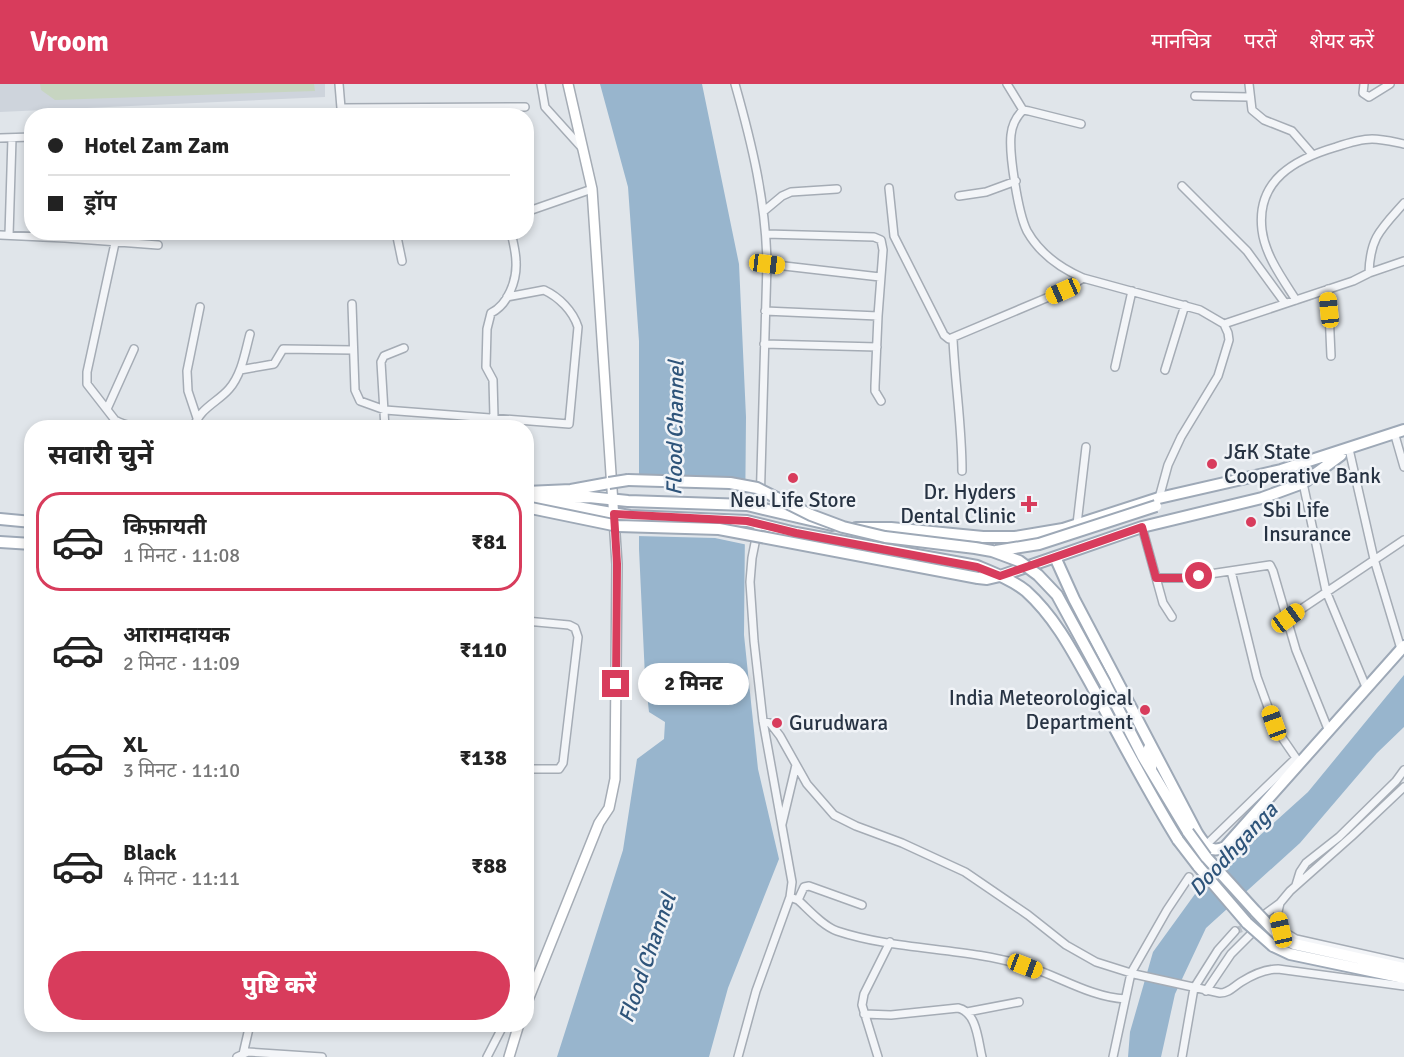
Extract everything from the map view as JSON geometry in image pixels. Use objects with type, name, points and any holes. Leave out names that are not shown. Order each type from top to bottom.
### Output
[{"type":"main road","points":[[534,985],[599,823],[609,808],[615,779],[617,564],[614,514],[592,189],[568,84]]},
{"type":"main road","points":[[534,499],[589,497],[760,507],[824,525],[891,528],[983,537],[1015,537],[1077,524],[1158,502],[1272,478],[1281,470],[1399,431]]},
{"type":"main road","points":[[534,510],[618,526],[719,529],[987,579],[1142,527],[1262,498],[1303,483],[1349,449]]},
{"type":"main road","points":[[534,492],[571,490],[628,480],[730,483],[757,488],[811,515],[843,527],[885,537],[992,551],[1019,561],[1049,585],[1057,595],[1143,757],[1188,832],[1206,857],[1261,918],[1277,942],[1290,954],[1404,978]]},
{"type":"main road","points":[[992,551],[1039,544],[1158,502]]},
{"type":"main road","points":[[534,508],[571,506],[630,516],[747,521],[805,535],[977,567],[1000,576],[1024,590],[1050,616],[1068,644],[1149,794],[1178,840],[1255,930],[1277,942],[1404,968]]},
{"type":"main road","points":[[0,517],[24,518]]},
{"type":"main road","points":[[0,517],[24,521]]},
{"type":"main road","points":[[1093,519],[1103,541]]},
{"type":"main road","points":[[0,526],[24,528]]},
{"type":"main road","points":[[0,542],[24,544]]},
{"type":"main road","points":[[1053,558],[1056,576],[1152,754],[1151,770]]},
{"type":"main road","points":[[1053,558],[1204,848],[1218,850],[1225,847],[1403,647]]},
{"type":"main road","points":[[509,1057],[517,1032]]},
{"type":"street","points":[[339,84],[341,108],[525,107]]},
{"type":"street","points":[[541,84],[545,107],[584,150]]},
{"type":"street","points":[[735,84],[750,136],[762,191],[766,234],[760,507]]},
{"type":"street","points":[[1007,84],[1023,110],[1081,124]]},
{"type":"street","points":[[1249,84],[1252,110],[1258,117],[1292,131],[1312,154]]},
{"type":"street","points":[[1364,84],[1363,93],[1369,97],[1390,84]]},
{"type":"street","points":[[1195,96],[1249,97]]},
{"type":"street","points":[[1023,110],[1014,122],[1011,137],[1021,214],[1028,231],[1057,265],[1083,278],[1185,305],[1210,314],[1224,324],[1229,340],[1218,376],[1180,437],[1168,465],[1158,502]]},
{"type":"street","points":[[0,138],[24,137]]},
{"type":"street","points":[[9,235],[12,138]]},
{"type":"street","points":[[1296,300],[1265,246],[1261,218],[1267,192],[1272,182],[1312,154],[1360,140],[1371,139],[1404,144]]},
{"type":"street","points":[[959,196],[986,192],[1016,181]]},
{"type":"street","points":[[1182,186],[1247,251],[1286,303]]},
{"type":"street","points":[[889,188],[894,236],[897,244],[944,335],[949,339],[1063,291],[1083,278]]},
{"type":"street","points":[[534,209],[592,189]]},
{"type":"street","points":[[764,211],[782,196],[791,192],[837,189]]},
{"type":"street","points":[[1369,273],[1370,256],[1375,239],[1404,203]]},
{"type":"street","points":[[766,234],[878,238],[881,240],[883,250],[876,391],[881,401]]},
{"type":"street","points":[[0,235],[24,235]]},
{"type":"street","points":[[96,240],[158,245]]},
{"type":"street","points":[[398,240],[402,261]]},
{"type":"street","points":[[494,417],[493,380],[486,367],[487,329],[491,312],[502,306],[507,297],[517,264],[512,240]]},
{"type":"street","points":[[114,420],[91,389],[86,378],[115,243]]},
{"type":"street","points":[[1224,324],[1353,281],[1404,261]]},
{"type":"street","points":[[767,264],[880,278]]},
{"type":"street","points":[[1328,289],[1331,356]]},
{"type":"street","points":[[507,297],[544,290],[563,304],[575,319],[578,327],[569,424],[534,421]]},
{"type":"street","points":[[1115,367],[1132,291]]},
{"type":"street","points":[[352,304],[353,350],[357,397],[360,401],[384,410],[526,420]]},
{"type":"street","points":[[1165,370],[1185,305]]},
{"type":"street","points":[[200,307],[187,371],[188,391],[197,418],[229,389],[240,370],[250,334]]},
{"type":"street","points":[[765,311],[878,315]]},
{"type":"street","points":[[953,339],[955,380],[960,411],[962,471]]},
{"type":"street","points":[[764,344],[877,347]]},
{"type":"street","points":[[385,420],[382,358],[404,348]]},
{"type":"street","points":[[107,409],[134,349]]},
{"type":"street","points":[[240,370],[274,364],[283,349],[353,350]]},
{"type":"street","points":[[1399,431],[1404,467]]},
{"type":"street","points":[[1077,524],[1086,447]]},
{"type":"street","points":[[1349,449],[1374,558],[1403,647]]},
{"type":"street","points":[[1303,483],[1326,591],[1366,687]]},
{"type":"street","points":[[759,523],[752,558],[751,602],[763,721],[794,898],[832,929],[890,942],[1025,966],[1100,995],[1125,999]]},
{"type":"street","points":[[1142,527],[1163,603],[1172,617]]},
{"type":"street","points":[[1288,618],[1374,558],[1404,540]]},
{"type":"street","points":[[1156,578],[1183,578],[1270,565],[1274,571],[1296,650],[1328,729]]},
{"type":"street","points":[[1204,848],[1296,758],[1276,729],[1257,677],[1231,571]]},
{"type":"street","points":[[534,622],[569,625],[575,628],[578,637],[563,763],[559,769],[534,769]]},
{"type":"street","points":[[763,721],[770,723],[780,736],[807,784],[834,815],[965,872],[1028,915],[1066,945],[1096,962],[1183,986],[1226,993],[1261,972],[1278,969],[1404,986]]},
{"type":"street","points":[[782,826],[796,765]]},
{"type":"street","points":[[1296,885],[1306,863],[1339,837],[1396,781],[1404,770]]},
{"type":"street","points":[[1261,918],[1404,787]]},
{"type":"street","points":[[1113,1057],[1125,999],[1133,974],[1167,910],[1190,877]]},
{"type":"street","points":[[738,1057],[756,991],[794,898],[804,887],[809,886],[862,904]]},
{"type":"street","points":[[1280,903],[1277,916],[1281,930],[1296,939],[1404,963]]},
{"type":"street","points":[[1206,991],[1231,954],[1255,930]]},
{"type":"street","points":[[1182,1057],[1194,988],[1218,950],[1235,931]]},
{"type":"street","points":[[878,1057],[862,1005],[864,994],[890,942]]},
{"type":"street","points":[[864,1014],[891,1015],[958,1008],[967,1012],[1019,1002]]},
{"type":"street","points":[[967,1012],[974,1025],[982,1057]]},
{"type":"street","points":[[240,1055],[247,1032]]},
{"type":"street","points":[[487,1057],[500,1032]]},
{"type":"street","points":[[240,1055],[248,1052],[322,1057]]},
{"type":"shaded area","points":[[0,84],[325,84],[325,97],[87,108],[24,108],[24,111],[0,112]]},
{"type":"green space","points":[[40,84],[314,84],[315,91],[55,100],[41,90]]},
{"type":"water","name":"Flood Channel","points":[[600,84],[702,84],[739,264],[746,417],[744,635],[758,769],[779,859],[728,988],[709,1057],[557,1057],[623,850],[637,759],[664,739],[665,722],[649,712],[645,677],[639,549],[639,341],[628,187]]},
{"type":"water","points":[[1404,675],[1404,727],[1377,753],[1300,843],[1206,928],[1175,994],[1161,1057],[1128,1057],[1130,1032],[1153,952],[1195,894],[1308,792]]},
{"type":"pier","points":[[636,479],[748,483],[748,545],[715,538],[636,536]]},
{"type":"tunnel","points":[[1235,931],[1277,916]]},
{"type":"place","name":"J&K State Cooperative Bank","points":[[1212,464]]},
{"type":"place","name":"Neu Life Store","points":[[793,478]]},
{"type":"place","name":"Dr. Hyders Dental Clinic","points":[[1029,504]]},
{"type":"place","name":"Sbi Life Insurance","points":[[1251,522]]},
{"type":"place","name":"India Meteorological Department","points":[[1145,710]]},
{"type":"place","name":"Gurudwara","points":[[777,723]]},
{"type":"route","points":[[616,684],[617,564],[614,514],[747,521],[796,533],[977,567],[1000,576],[1142,527],[1156,578],[1199,576]]},
{"type":"water label","name":"Doodhganga","points":[[1233,849]]}]
